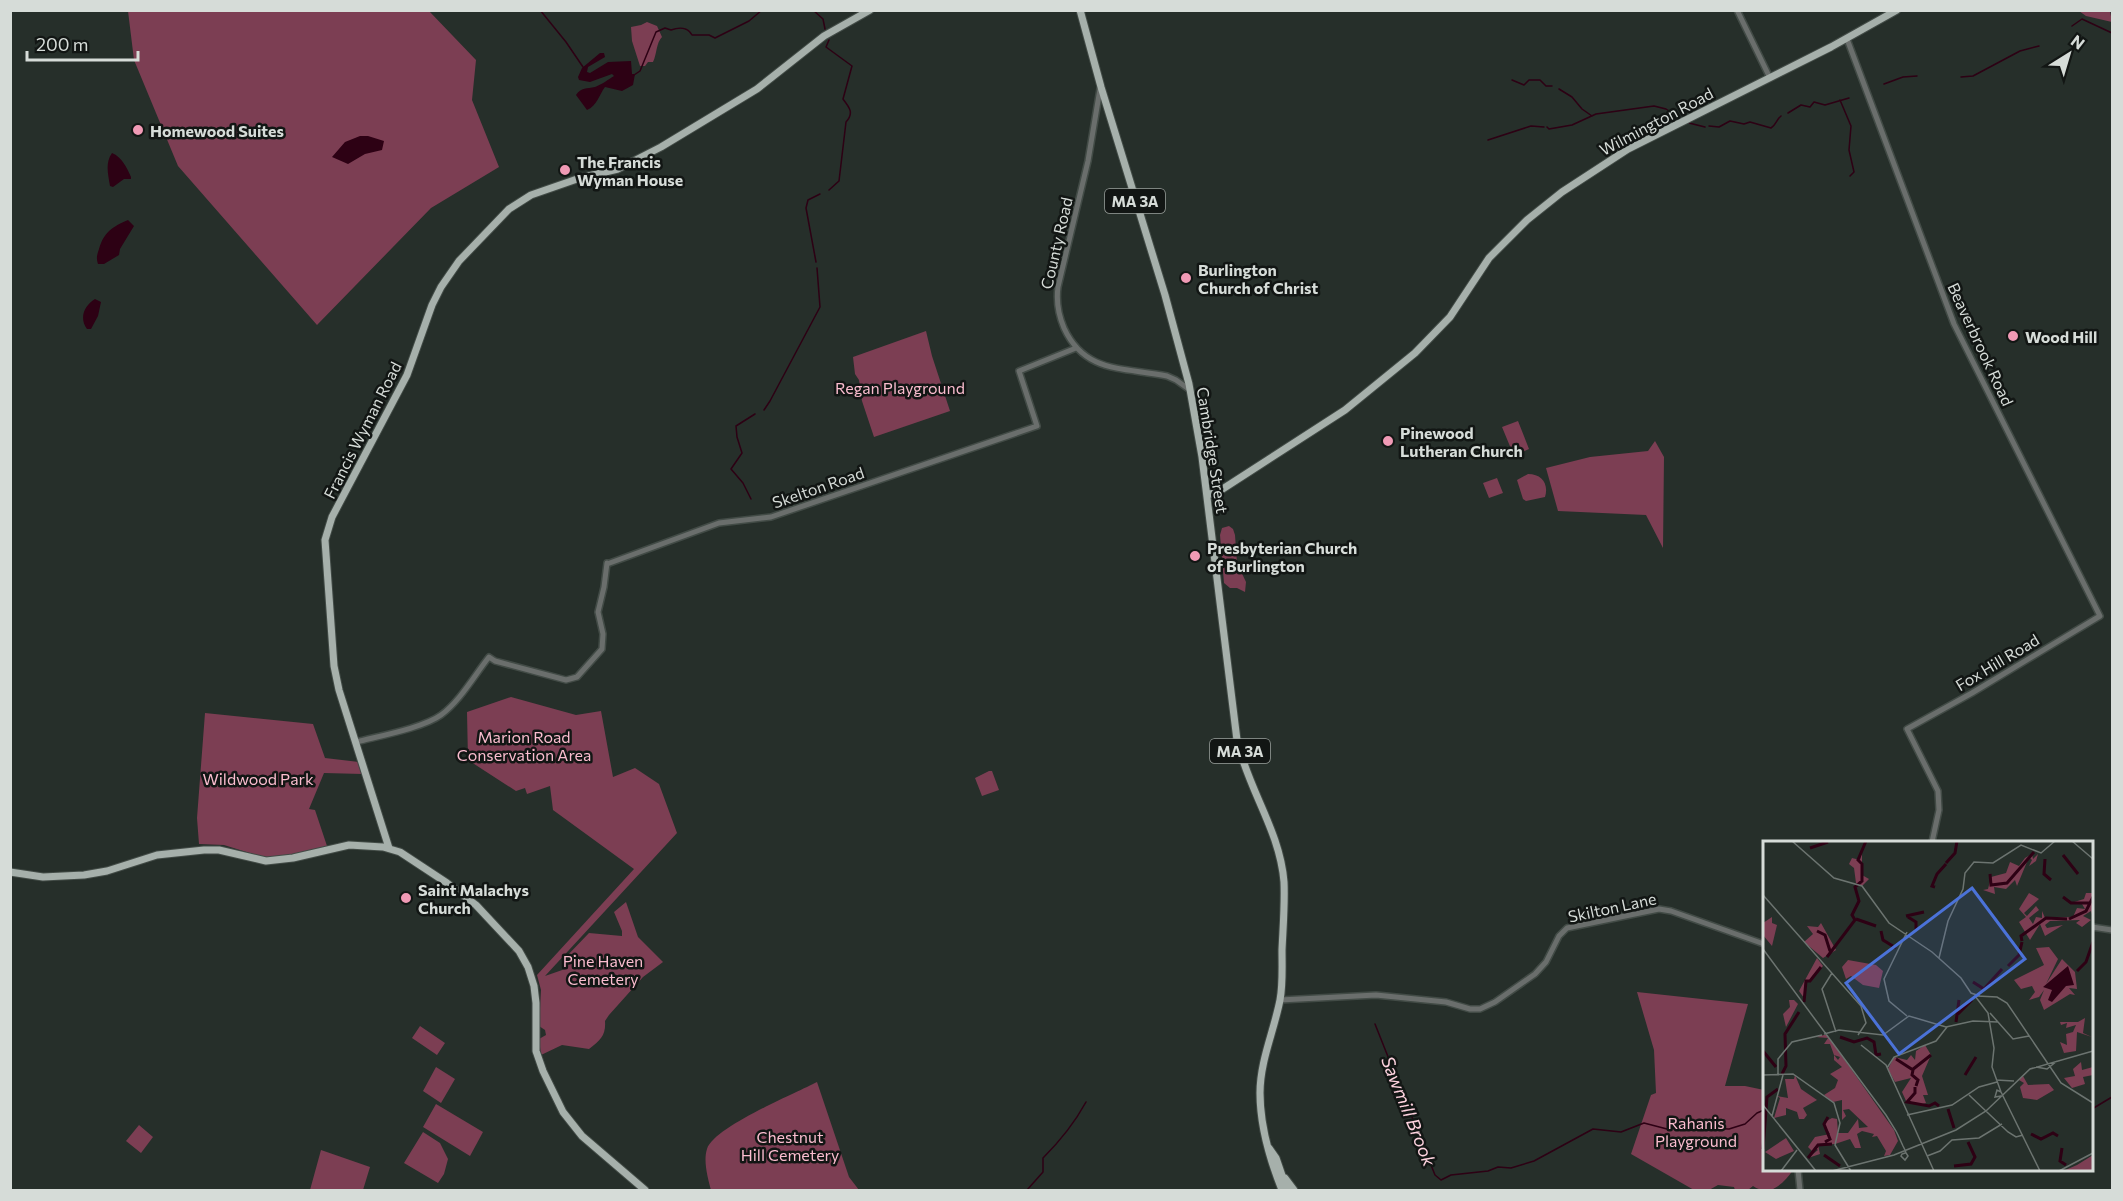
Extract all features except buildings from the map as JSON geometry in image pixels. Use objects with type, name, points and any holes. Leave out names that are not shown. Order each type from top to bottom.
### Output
[{"type":"main road","name":"Francis Wyman Road","points":[[389,848],[334,666],[325,540],[332,517],[407,375],[434,301],[451,270],[518,201],[571,181],[618,169],[661,147],[757,89],[824,36],[870,10]]},
{"type":"main road","name":"Cambridge Street","points":[[1080,10],[1101,87],[1165,295],[1191,391],[1207,495],[1237,740],[1243,762],[1275,839],[1282,866],[1284,914],[1280,1000],[1260,1082],[1262,1118],[1270,1158],[1282,1191]]},
{"type":"main road","name":"Wilmington Road","points":[[1207,495],[1218,492],[1345,410],[1408,360],[1446,322],[1488,258],[1558,194],[1628,149],[1847,39],[1897,10]]},
{"type":"main road","points":[[10,872],[43,877],[84,875],[107,871],[158,855],[191,850],[219,850],[269,861],[293,858],[348,845],[389,848],[416,861],[476,905],[519,951],[531,973],[536,997],[536,1051],[563,1112],[582,1136],[645,1191]]},
{"type":"main road","name":"Cambridge Street","points":[[1269,1148],[1275,1155],[1287,1191]]},
{"type":"main road","points":[[1280,1170],[1294,1191]]},
{"type":"street","points":[[1737,10],[1770,78]]},
{"type":"street","name":"Beaverbrook Road","points":[[1847,39],[1954,324],[2100,616]]},
{"type":"street","name":"County Road","points":[[1076,348],[1059,315],[1057,291],[1088,161],[1101,87]]},
{"type":"street","name":"Skelton Road","points":[[356,742],[422,723],[444,712],[489,657],[495,661],[570,680],[579,675],[601,651],[603,643],[598,612],[607,563],[721,522],[771,517],[1036,426],[1018,371],[1076,348]]},
{"type":"street","points":[[1076,348],[1099,363],[1167,376],[1191,391]]},
{"type":"street","name":"Fox Hill Road","points":[[1932,841],[1939,810],[1938,791],[1907,729],[2100,616]]},
{"type":"street","name":"Skilton Lane","points":[[1280,1000],[1376,995],[1446,1002],[1470,1009],[1480,1009],[1502,998],[1538,972],[1546,962],[1559,936],[1567,928],[1659,909],[1668,910],[1763,944]]},
{"type":"street","points":[[2093,927],[2112,930]]},
{"type":"street","points":[[1798,1171],[1800,1191]]},
{"type":"green space","points":[[128,11],[429,11],[476,60],[472,100],[499,167],[431,208],[317,325],[178,166],[134,60]]},
{"type":"green space","points":[[2079,11],[2110,11],[2112,22],[2086,16]]},
{"type":"green space","points":[[647,22],[657,26],[662,37],[653,62],[640,66],[632,41],[631,27]]},
{"type":"green space","name":"Regan Playground","points":[[926,331],[950,411],[874,437],[862,401],[853,357]]},
{"type":"green space","points":[[1518,421],[1529,449],[1514,456],[1502,427]]},
{"type":"green space","points":[[1655,441],[1664,457],[1663,548],[1646,515],[1558,511],[1546,468],[1590,457],[1648,451]]},
{"type":"green space","points":[[1528,474],[1541,478],[1546,488],[1545,497],[1526,501],[1523,499],[1517,480]]},
{"type":"green space","points":[[1497,478],[1503,493],[1489,498],[1483,483]]},
{"type":"green space","points":[[1229,526],[1235,535],[1237,563],[1246,582],[1245,592],[1237,588],[1230,588],[1224,583],[1220,535],[1222,528]]},
{"type":"green space","name":"Marion Road Conservation Area","points":[[511,697],[576,715],[601,711],[613,777],[635,768],[659,784],[677,833],[545,976],[568,968],[564,959],[589,933],[622,936],[614,912],[626,902],[638,937],[663,962],[643,977],[609,1015],[605,1021],[602,1037],[589,1049],[562,1045],[541,1055],[539,1039],[546,1035],[545,1030],[539,1026],[541,990],[537,975],[634,869],[553,810],[550,786],[527,794],[525,788],[516,791],[468,760],[467,712]]},
{"type":"green space","name":"Wildwood Park","points":[[205,713],[313,724],[325,758],[359,762],[363,774],[324,773],[309,809],[315,810],[327,846],[282,857],[262,857],[224,845],[199,844],[197,818]]},
{"type":"green space","points":[[992,771],[999,790],[982,796],[975,778]]},
{"type":"green space","name":"Rahanis Playground","points":[[1637,992],[1748,1004],[1725,1086],[1745,1086],[1763,1090],[1763,1171],[1792,1171],[1781,1184],[1771,1190],[1753,1186],[1748,1190],[1735,1190],[1734,1187],[1718,1185],[1709,1190],[1694,1190],[1631,1154],[1651,1095],[1656,1093],[1654,1050]]},
{"type":"green space","points":[[420,1026],[445,1043],[437,1055],[412,1038]]},
{"type":"green space","points":[[436,1067],[455,1079],[441,1103],[423,1091]]},
{"type":"green space","name":"Chestnut Hill Cemetery","points":[[817,1082],[849,1177],[859,1190],[711,1190],[706,1159],[707,1149],[713,1140],[739,1121]]},
{"type":"green space","points":[[436,1104],[483,1132],[470,1156],[423,1127]]},
{"type":"green space","points":[[139,1125],[153,1137],[141,1153],[126,1141]]},
{"type":"green space","points":[[423,1132],[440,1143],[448,1159],[444,1174],[438,1183],[404,1163]]},
{"type":"green space","points":[[321,1150],[370,1167],[363,1190],[310,1190]]},
{"type":"shaded area","points":[[600,53],[604,53],[605,57],[588,67],[587,72],[590,73],[608,62],[631,61],[632,74],[635,74],[633,85],[622,91],[605,87],[596,103],[587,110],[576,95],[578,92],[597,86],[614,76],[612,74],[590,82],[579,80],[582,68]]},
{"type":"shaded area","points":[[360,136],[384,141],[382,150],[365,154],[348,164],[332,157],[345,142]]},
{"type":"shaded area","points":[[112,153],[121,160],[131,177],[113,187],[110,186],[108,169],[108,161]]},
{"type":"shaded area","points":[[128,220],[134,226],[120,249],[119,255],[104,264],[98,264],[98,253],[106,234]]},
{"type":"shaded area","points":[[95,299],[101,302],[98,316],[91,329],[87,329],[83,321],[84,312]]},
{"type":"waterway","points":[[540,10],[583,67]]},
{"type":"waterway","points":[[634,75],[640,71],[656,32],[665,28],[671,30],[683,28],[692,35],[709,35],[715,38],[749,21],[762,10]]},
{"type":"waterway","points":[[795,10],[800,10]]},
{"type":"waterway","points":[[813,10],[823,19],[825,29]]},
{"type":"waterway","points":[[2072,26],[2082,19],[2112,33]]},
{"type":"waterway","points":[[829,40],[826,47],[852,66],[843,99],[850,113],[846,122],[839,181],[829,190]]},
{"type":"waterway","points":[[1961,77],[1973,76],[2020,51],[2039,46]]},
{"type":"waterway","points":[[1884,84],[1903,77],[1917,76]]},
{"type":"waterway","points":[[1512,80],[1524,85],[1529,80],[1540,80],[1546,86],[1552,86]]},
{"type":"waterway","points":[[1559,89],[1572,97],[1582,109],[1592,116]]},
{"type":"waterway","points":[[1788,113],[1801,105],[1810,107],[1814,102],[1825,105],[1849,98]]},
{"type":"waterway","points":[[1840,100],[1851,126],[1849,150],[1854,172],[1850,176]]},
{"type":"waterway","points":[[1547,127],[1549,129],[1572,125],[1596,114],[1654,106],[1666,109],[1678,117]]},
{"type":"waterway","points":[[1709,126],[1719,127],[1730,121],[1744,124],[1750,122],[1771,128],[1781,116]]},
{"type":"waterway","points":[[1689,123],[1705,127]]},
{"type":"waterway","points":[[1488,140],[1531,126],[1544,127]]},
{"type":"waterway","points":[[816,262],[806,208],[808,200],[820,194]]},
{"type":"waterway","points":[[764,410],[820,307],[817,268]]},
{"type":"waterway","points":[[751,499],[743,483],[731,469],[742,453],[736,426],[755,414]]},
{"type":"waterway","name":"Sawmill Brook","points":[[1375,1024],[1435,1175],[1441,1180],[1451,1175],[1488,1171],[1498,1167],[1511,1168],[1534,1161],[1593,1129],[1621,1132],[1644,1123],[1667,1129],[1681,1127],[1729,1129],[1745,1124],[1763,1110]]},
{"type":"waterway","name":"Sawmill Brook","points":[[2093,1108],[2112,1097]]},
{"type":"waterway","points":[[1027,1190],[1043,1172],[1043,1158],[1077,1118],[1086,1102]]},
{"type":"place","name":"Homewood Suites","points":[[138,130]]},
{"type":"place","name":"The Francis Wyman House","points":[[565,170]]},
{"type":"place","name":"Burlington Church of Christ","points":[[1186,278]]},
{"type":"place","name":"Wood Hill","points":[[2013,336]]},
{"type":"place","name":"Pinewood Lutheran Church","points":[[1388,441]]},
{"type":"place","name":"Presbyterian Church of Burlington","points":[[1195,556]]},
{"type":"place","name":"Saint Malachys Church","points":[[406,898]]},
{"type":"park label","name":"Pine Haven Cemetery","points":[[603,969]]}]
